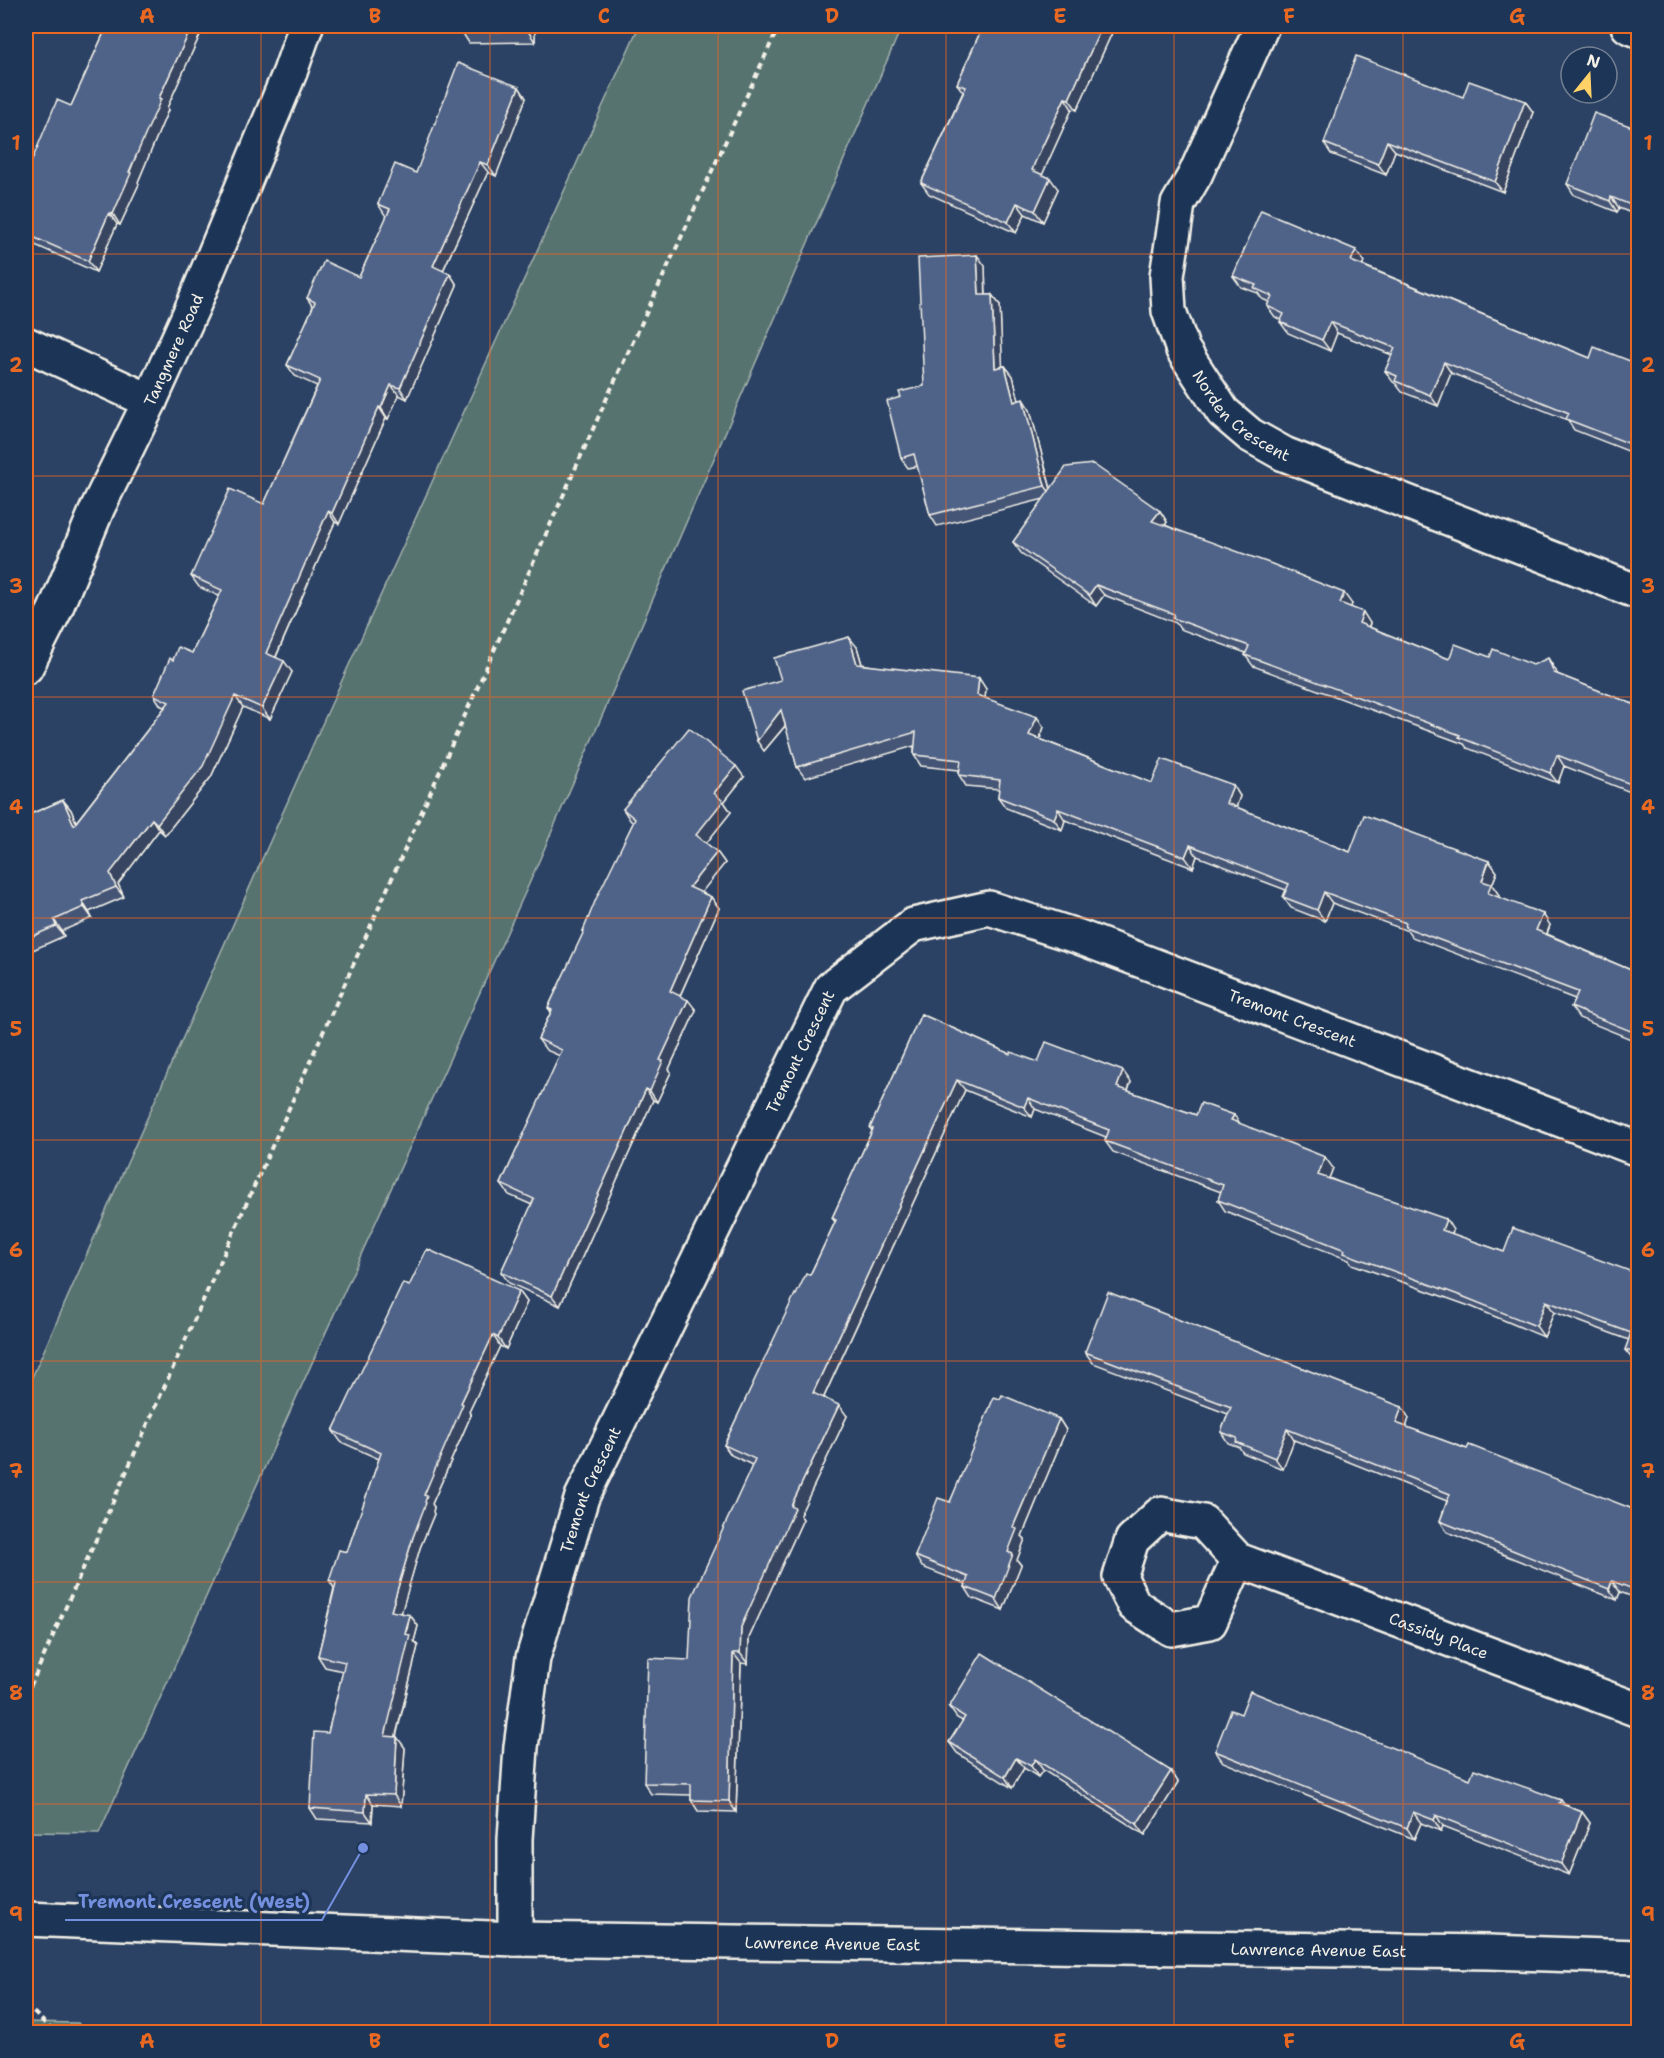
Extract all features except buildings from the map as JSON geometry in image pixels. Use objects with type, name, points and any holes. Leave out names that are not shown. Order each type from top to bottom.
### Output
[{"type":"street","name":"Tangmere Road","points":[[26,667],[56,610],[98,507],[194,304],[290,72],[306,26]]},
{"type":"street","name":"Norden Crescent","points":[[1262,26],[1196,176],[1179,204],[1167,276],[1169,311],[1183,350],[1223,412],[1250,435],[1284,454],[1638,592]]},
{"type":"street","points":[[1628,26],[1638,30]]},
{"type":"street","points":[[26,344],[150,401]]},
{"type":"street","name":"Tremont Crescent","points":[[515,1939],[515,1839],[521,1747],[533,1658],[582,1497],[831,988],[913,925],[989,908],[1079,937],[1638,1149]]},
{"type":"street","name":"Cassidy Place","points":[[1238,1560],[1638,1710]]},
{"type":"street","name":"Lawrence Avenue East","points":[[26,1919],[515,1939],[1489,1952],[1638,1957]]},
{"type":"path","points":[[26,1696],[601,411],[779,26]]},
{"type":"path","points":[[26,2005],[52,2031]]},
{"type":"green space","points":[[639,26],[902,26],[529,884],[99,1833],[26,1832],[26,1391],[319,731]]},
{"type":"green space","points":[[26,2022],[78,2023],[85,2032],[26,2032]]},
{"type":"place","name":"Tremont Crescent (West)","points":[[363,1848]]}]
